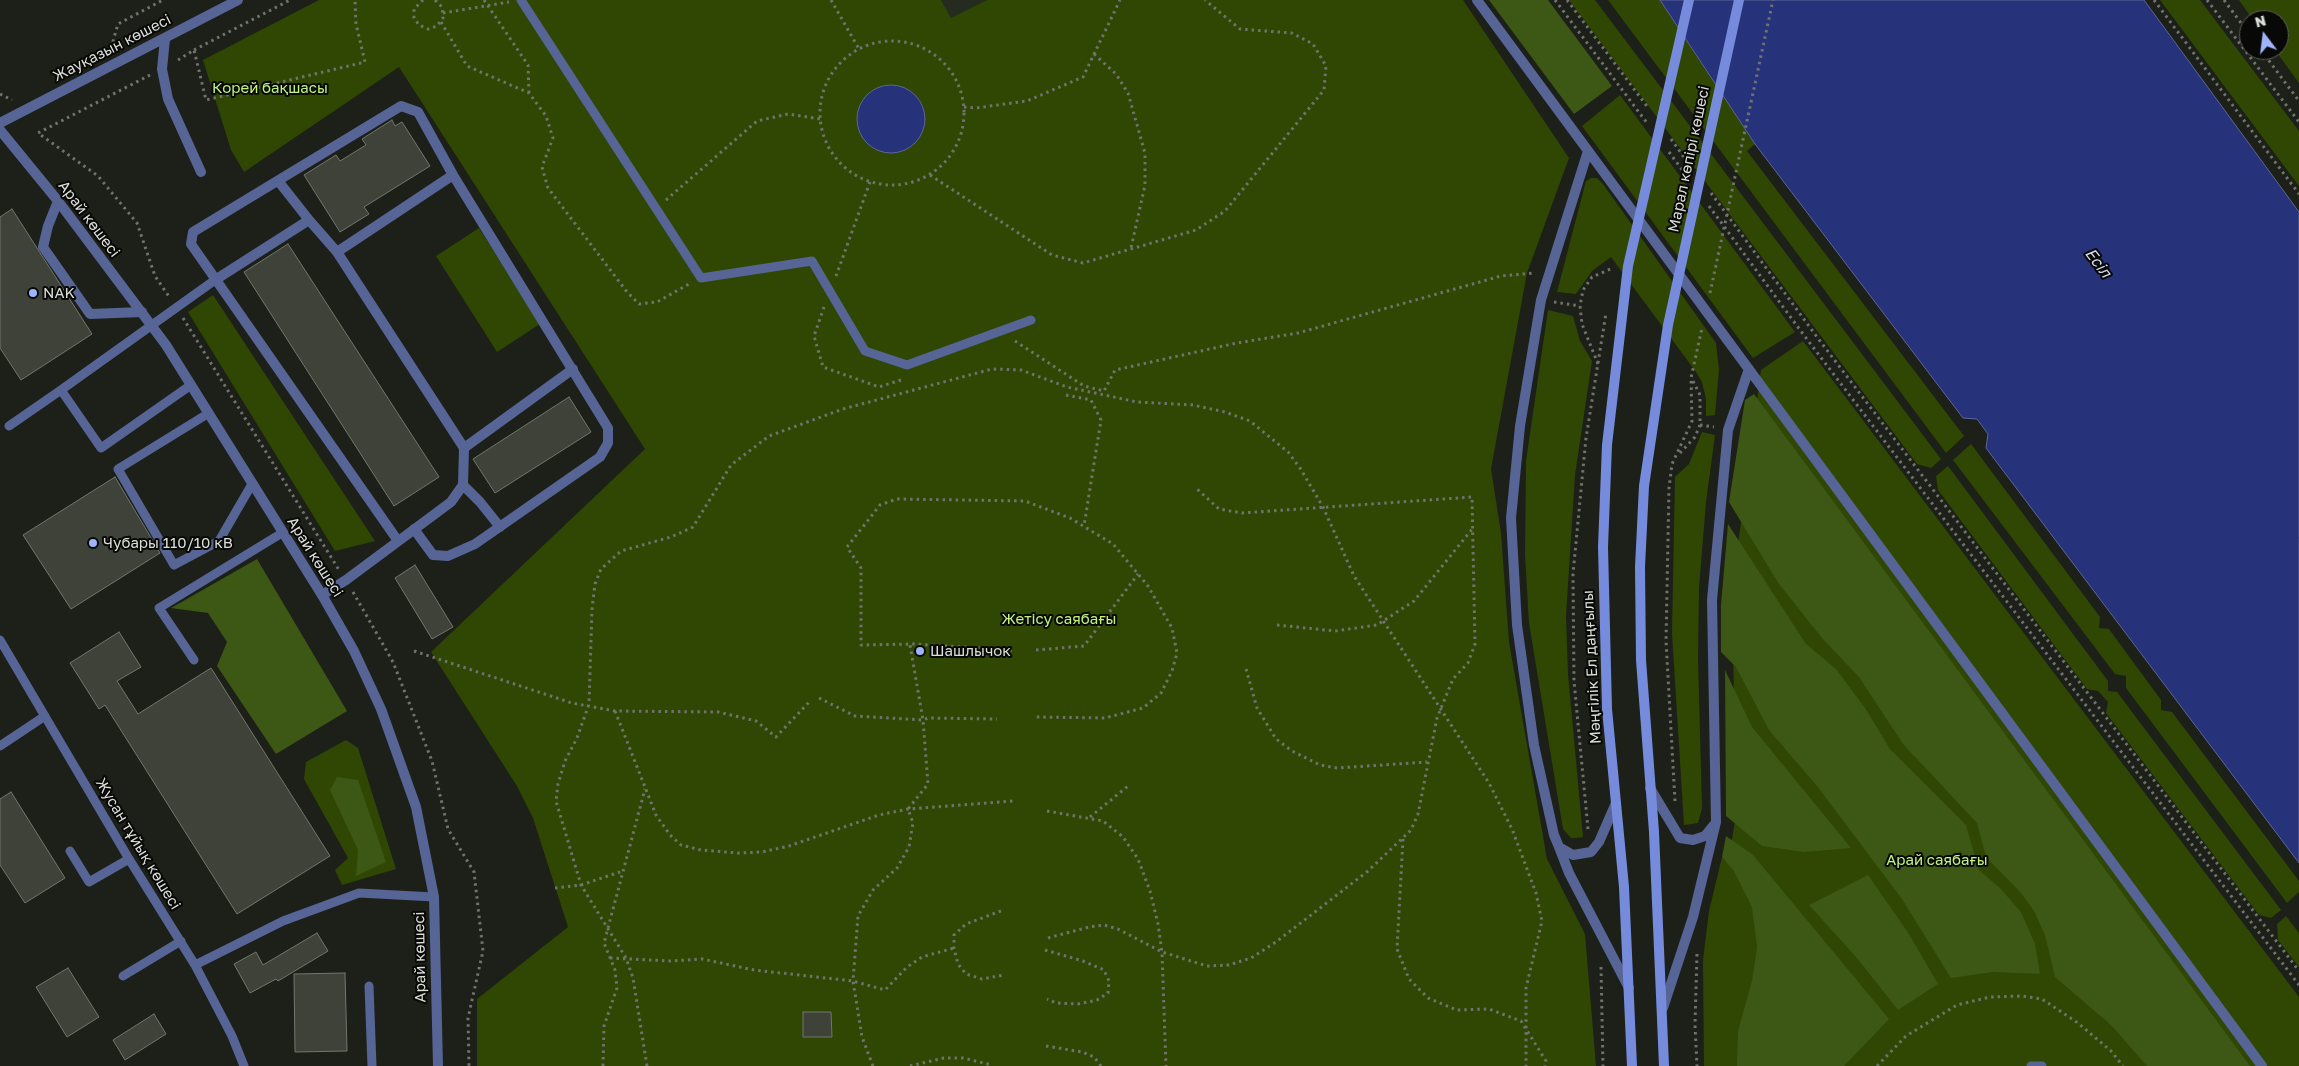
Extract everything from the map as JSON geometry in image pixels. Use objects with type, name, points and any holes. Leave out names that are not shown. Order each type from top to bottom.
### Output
[{"type":"main road","name":"Мәңгілік Ел даңғылы","points":[[1631,1066],[1630,990],[1607,709],[1603,547],[1607,445],[1628,266],[1689,0]]},
{"type":"main road","name":"Марал көпірі көшесі","points":[[1650,787],[1641,660],[1640,567],[1644,486],[1668,324],[1739,0]]},
{"type":"main road","points":[[1650,787],[1666,1066]]},
{"type":"street","name":"Жауқазын көшесі","points":[[0,123],[238,0]]},
{"type":"street","points":[[1477,0],[2262,1066]]},
{"type":"street","points":[[165,39],[162,69],[168,99],[201,172]]},
{"type":"street","points":[[398,540],[191,244],[193,232],[279,182],[401,106],[418,112],[453,174],[608,428],[608,442],[600,458],[475,544],[448,556],[434,555],[414,529]]},
{"type":"street","name":"Арай көшесі","points":[[0,130],[58,201],[151,324],[209,413],[322,595],[354,651],[384,718],[416,807],[434,897],[438,1066]]},
{"type":"street","points":[[1588,151],[1541,300],[1520,426],[1512,518],[1517,625],[1533,736],[1554,835],[1569,873],[1630,990]]},
{"type":"street","points":[[337,252],[453,174]]},
{"type":"street","points":[[279,182],[337,252],[464,448],[463,486],[451,502],[346,580],[322,595]]},
{"type":"street","points":[[58,201],[48,226],[43,247],[90,314],[142,312]]},
{"type":"street","points":[[216,280],[309,220]]},
{"type":"street","points":[[464,448],[573,369]]},
{"type":"street","points":[[1663,1008],[1693,917],[1716,822],[1712,600],[1728,430],[1749,369]]},
{"type":"street","points":[[463,486],[480,502],[500,527]]},
{"type":"street","points":[[1650,787],[1680,838],[1693,840],[1705,836],[1716,822]]},
{"type":"street","points":[[1559,847],[1573,855],[1591,852],[1598,842],[1616,804]]},
{"type":"lane","points":[[520,0],[701,278],[812,260],[865,351],[907,365],[1031,320]]},
{"type":"lane","points":[[9,426],[151,324],[216,280]]},
{"type":"lane","points":[[61,390],[101,448],[191,385]]},
{"type":"lane","points":[[209,413],[118,468],[174,565],[219,541],[252,484]]},
{"type":"lane","points":[[194,660],[159,608],[282,533]]},
{"type":"lane","name":"Жусан тұйық көшесі","points":[[0,640],[129,859],[196,965],[232,1036],[244,1066]]},
{"type":"lane","points":[[0,746],[45,716]]},
{"type":"lane","points":[[70,851],[89,882],[129,859]]},
{"type":"lane","points":[[196,965],[283,921],[359,893],[434,897]]},
{"type":"lane","points":[[122,976],[181,941]]},
{"type":"lane","points":[[369,986],[372,1066]]},
{"type":"lane","points":[[2031,1066],[2042,1066]]},
{"type":"path","points":[[104,52],[113,47],[118,24],[163,0]]},
{"type":"path","points":[[290,0],[38,133],[98,176],[137,223],[155,276],[346,580],[393,662],[432,761],[448,829],[474,872],[483,951],[468,1018],[468,1066]]},
{"type":"path","points":[[194,50],[206,100],[365,62],[356,24],[355,0]]},
{"type":"path","points":[[421,0],[414,13],[419,25],[433,28],[441,22],[444,13],[435,0]]},
{"type":"path","points":[[484,0],[528,65],[529,93]]},
{"type":"path","points":[[444,13],[520,0]]},
{"type":"path","points":[[831,0],[859,49]]},
{"type":"path","points":[[964,107],[976,108],[1027,101],[1083,77],[1120,0]]},
{"type":"path","points":[[930,175],[1052,255],[1082,263],[1196,230],[1225,211],[1324,90],[1326,66],[1313,44],[1292,33],[1240,28],[1205,0]]},
{"type":"path","points":[[1555,0],[1650,127]]},
{"type":"path","points":[[1567,0],[1651,111]]},
{"type":"path","points":[[1708,300],[1773,0]]},
{"type":"path","points":[[2154,0],[2299,194]]},
{"type":"path","points":[[2207,0],[2299,122]]},
{"type":"path","points":[[2224,0],[2239,20]]},
{"type":"path","points":[[441,22],[467,66],[488,77],[529,93],[546,116],[553,138],[542,167],[548,188],[627,292],[639,304],[657,302],[701,278]]},
{"type":"path","points":[[900,42],[927,50],[939,58],[953,74],[962,93],[964,107],[964,121],[956,148],[948,160],[930,175],[912,183],[898,185],[870,182],[857,177],[836,159],[825,140],[820,120],[820,106],[829,78],[842,62],[859,49],[872,44],[900,42]]},
{"type":"path","points":[[1094,54],[1116,74],[1128,93],[1145,153],[1145,185],[1131,249]]},
{"type":"path","points":[[2268,60],[2299,101]]},
{"type":"path","points":[[0,94],[11,100],[16,98]]},
{"type":"path","points":[[656,208],[757,121],[788,114],[820,120]]},
{"type":"path","points":[[1668,135],[1692,167]]},
{"type":"path","points":[[1668,151],[1691,183]]},
{"type":"path","points":[[870,182],[814,336],[823,367],[880,388],[906,378]]},
{"type":"path","points":[[1709,190],[1820,341],[2299,971]]},
{"type":"path","points":[[1703,199],[1803,334],[2299,985]]},
{"type":"path","points":[[1598,364],[1582,324],[1580,306],[1583,290],[1592,277],[1614,268],[1612,277]]},
{"type":"path","points":[[1014,340],[1084,386],[1104,390],[1115,370],[1237,343],[1298,333],[1501,276],[1538,272],[1536,279]]},
{"type":"path","points":[[1541,300],[1580,306]]},
{"type":"path","points":[[1591,852],[1574,681],[1573,574],[1586,438],[1608,304]]},
{"type":"path","points":[[1674,829],[1676,815],[1666,641],[1669,488],[1672,464],[1692,421],[1691,378],[1704,320]]},
{"type":"path","points":[[647,1066],[633,978],[626,958],[581,885],[556,801],[558,784],[565,761],[577,738],[589,704],[592,610],[595,584],[601,570],[621,551],[671,537],[693,527],[731,465],[769,436],[843,409],[992,369],[1021,370],[1067,387],[1137,402],[1193,405],[1225,412],[1250,421],[1288,452],[1300,468],[1322,508],[1354,576],[1489,783],[1512,829],[1536,893],[1542,921],[1526,988],[1526,1066]]},
{"type":"path","points":[[1677,455],[1695,438],[1700,425],[1700,395],[1691,378]]},
{"type":"path","points":[[1066,395],[1091,400],[1101,420],[1084,526]]},
{"type":"path","points":[[1048,938],[1104,925],[1118,929],[1162,952],[1207,966],[1229,965],[1251,958],[1276,942],[1368,871],[1411,830],[1418,814],[1427,762],[1440,709],[1453,679],[1468,663],[1475,644],[1472,497],[1242,513],[1219,509],[1197,489]]},
{"type":"path","points":[[1012,650],[910,645],[861,645],[861,568],[847,547],[880,505],[897,499],[1026,501],[1070,518],[1113,544],[1138,574],[1172,628],[1177,653],[1172,671],[1161,693],[1143,708],[1105,718],[1036,717]]},
{"type":"path","points":[[1276,626],[1335,630],[1377,625],[1414,601],[1472,528]]},
{"type":"path","points":[[1036,650],[1084,646],[1138,574]]},
{"type":"path","points":[[908,809],[928,784],[923,720],[910,645]]},
{"type":"path","points":[[414,651],[572,703],[589,704],[615,711],[718,712],[756,721],[776,737],[811,700]]},
{"type":"path","points":[[1246,669],[1257,708],[1276,739],[1292,751],[1320,765],[1337,768],[1427,762]]},
{"type":"path","points":[[819,698],[855,716],[923,720],[928,718],[997,719]]},
{"type":"path","points":[[615,711],[656,815],[670,835],[682,845],[701,850],[738,853],[762,852],[789,846],[879,815],[908,809],[1013,801]]},
{"type":"path","points":[[1090,818],[1128,786]]},
{"type":"path","points":[[604,1066],[604,1026],[617,988],[615,970],[604,943],[645,789]]},
{"type":"path","points":[[873,1066],[862,1037],[853,982],[858,916],[873,890],[897,868],[909,847],[913,823],[908,809]]},
{"type":"path","points":[[1047,811],[1103,821],[1123,837],[1138,859],[1158,924],[1162,952],[1166,1066]]},
{"type":"path","points":[[1403,838],[1397,949],[1409,979],[1428,998],[1457,1010],[1489,1009],[1521,1021],[1546,1061],[1546,1066]]},
{"type":"path","points":[[555,888],[581,885],[623,871]]},
{"type":"path","points":[[1001,911],[966,924],[954,935],[954,948],[958,964],[966,974],[982,979],[1004,975]]},
{"type":"path","points":[[1697,947],[1695,1025],[1697,1066]]},
{"type":"path","points":[[610,958],[671,961],[702,959],[754,970],[853,982],[885,990],[907,967],[922,957],[954,948]]},
{"type":"path","points":[[1045,950],[1083,961],[1104,970],[1109,981],[1108,993],[1097,1000],[1078,1004],[1056,1003],[1047,999]]},
{"type":"path","points":[[1601,959],[1603,1066]]},
{"type":"path","points":[[1877,1066],[1906,1036],[1957,1005],[1990,997],[2022,996],[2042,1000],[2078,1023],[2111,1052],[2123,1066]]},
{"type":"path","points":[[1046,1046],[1082,1052],[1094,1057],[1101,1066]]},
{"type":"path","points":[[910,1066],[944,1058],[963,1058],[992,1065]]},
{"type":"shaded area","points":[[941,0],[987,0],[951,19]]},
{"type":"green space","name":"Жетісу саябағы","points":[[319,0],[941,0],[951,18],[987,0],[1463,0],[1569,158],[1527,273],[1491,469],[1501,533],[1509,642],[1547,859],[1585,934],[1596,1066],[477,1066],[477,999],[568,927],[533,818],[517,786],[431,652],[645,449],[399,67],[244,172],[231,150],[203,60]]},
{"type":"green space","points":[[1489,0],[1548,0],[1612,86],[1574,114]]},
{"type":"green space","points":[[1569,0],[1595,0],[1941,459],[1931,468],[1917,464]]},
{"type":"green space","points":[[1608,0],[1660,0],[1755,144],[1747,151],[1964,436],[1946,453]]},
{"type":"green space","points":[[2160,0],[2200,0],[2239,52],[2239,60],[2245,60],[2299,131],[2299,186]]},
{"type":"green space","points":[[2239,0],[2299,0],[2299,83],[2282,60],[2289,60],[2289,10],[2246,10]]},
{"type":"green space","points":[[1620,95],[1795,332],[1753,358],[1582,126]]},
{"type":"green space","points":[[1591,178],[1597,178],[1603,184],[1716,343],[1719,370],[1715,415],[1706,416],[1706,399],[1702,382],[1611,257],[1592,271],[1576,294],[1557,292],[1586,181]]},
{"type":"green space","points":[[479,228],[540,324],[497,352],[436,256]]},
{"type":"green space","points":[[213,295],[375,541],[335,551],[188,312]]},
{"type":"green space","points":[[1548,310],[1573,316],[1580,341],[1592,361],[1575,475],[1566,616],[1568,674],[1583,837],[1576,838],[1571,838],[1563,829],[1529,623],[1525,555],[1526,461]]},
{"type":"green space","name":"Арай саябағы","points":[[1803,341],[2299,997],[2299,1066],[1704,1066],[1703,960],[1709,911],[1722,857],[1728,863],[1736,815],[1732,590],[1761,370]]},
{"type":"green space","points":[[1754,394],[2250,1066],[2147,1066],[2111,1025],[2055,977],[2045,935],[2034,911],[2021,893],[1986,857],[1977,823],[1903,744],[1859,677],[1822,638],[1779,584],[1729,502],[1745,400]]},
{"type":"green space","points":[[1702,432],[1715,435],[1706,502],[1699,588],[1698,659],[1702,808],[1698,823],[1684,825],[1672,633],[1675,477],[1689,464]]},
{"type":"green space","points":[[1971,444],[2100,617],[2099,628],[2109,629],[2161,700],[2161,710],[2172,712],[2299,881],[2299,892],[2287,903],[2126,688],[2126,676],[2115,674],[1953,460]]},
{"type":"green space","points":[[1948,466],[2108,681],[2108,691],[2117,692],[2281,910],[2271,918],[2259,915],[2106,713],[2108,702],[2098,691],[2087,689],[1938,490],[1936,476]]},
{"type":"green space","points":[[1728,524],[1806,644],[1836,669],[1865,708],[1890,749],[1966,825],[1979,870],[2001,889],[2021,912],[2035,944],[2040,974],[1993,972],[1951,978],[1902,899],[1817,786],[1769,730],[1736,667],[1721,652],[1721,605]]},
{"type":"green space","points":[[257,559],[347,711],[276,754],[217,666],[227,642],[208,613],[171,608]]},
{"type":"green space","points":[[1725,670],[1752,727],[1851,848],[1804,852],[1762,846],[1726,816]]},
{"type":"green space","points":[[346,740],[358,748],[396,869],[342,885],[335,870],[348,858],[304,779],[306,762]]},
{"type":"green space","points":[[337,777],[358,780],[386,862],[356,876],[358,850],[330,790]]},
{"type":"green space","points":[[1726,836],[1753,855],[1889,1019],[1844,1066],[1737,1066],[1738,1031],[1752,981],[1757,947],[1752,907],[1734,871],[1722,857]]},
{"type":"green space","points":[[1868,875],[1909,934],[1938,984],[1898,1010],[1857,958],[1809,905]]},
{"type":"green space","points":[[2286,916],[2299,933],[2299,967],[2278,940],[2277,924]]},
{"type":"water","name":"Есіл","points":[[1660,0],[2144,0],[2299,212],[2299,863],[1986,448],[1988,434],[1977,419],[1963,418],[1755,144]]},
{"type":"water","points":[[891,85],[904,88],[915,95],[922,106],[925,119],[922,132],[915,143],[904,150],[891,153],[878,150],[867,143],[860,132],[857,119],[860,106],[867,95],[878,88]]},
{"type":"building","points":[[392,120],[395,126],[402,122],[430,166],[364,207],[369,214],[340,232],[304,175],[336,155],[340,161],[366,145],[362,139]]},
{"type":"building","name":"NAK","points":[[12,209],[92,334],[21,380],[0,348],[0,217]]},
{"type":"building","points":[[288,244],[439,477],[394,506],[244,272]]},
{"type":"building","points":[[569,397],[591,432],[495,493],[473,459]]},
{"type":"building","name":"Чубары 110/10 кВ","points":[[115,477],[160,553],[71,609],[23,535]]},
{"type":"building","points":[[415,565],[453,627],[432,639],[395,578]]},
{"type":"building","points":[[119,632],[141,667],[117,681],[138,714],[211,668],[330,856],[237,914],[105,705],[99,709],[70,663]]},
{"type":"building","points":[[11,792],[65,878],[25,903],[0,865],[0,799]]},
{"type":"building","points":[[317,933],[328,951],[278,981],[276,979],[250,993],[234,964],[256,952],[263,965]]},
{"type":"building","points":[[68,968],[99,1017],[67,1037],[36,987]]},
{"type":"building","points":[[345,973],[347,1051],[295,1052],[294,974]]},
{"type":"building","points":[[803,1012],[831,1012],[832,1037],[803,1037]]},
{"type":"building","points":[[154,1014],[166,1034],[125,1060],[113,1040]]},
{"type":"place","name":"NAK","points":[[33,293]]},
{"type":"place","name":"Чубары 110/10 кВ","points":[[93,543]]},
{"type":"place","name":"Шашлычок","points":[[920,651]]},
{"type":"park label","name":"Корей бақшасы","points":[[270,88]]}]
